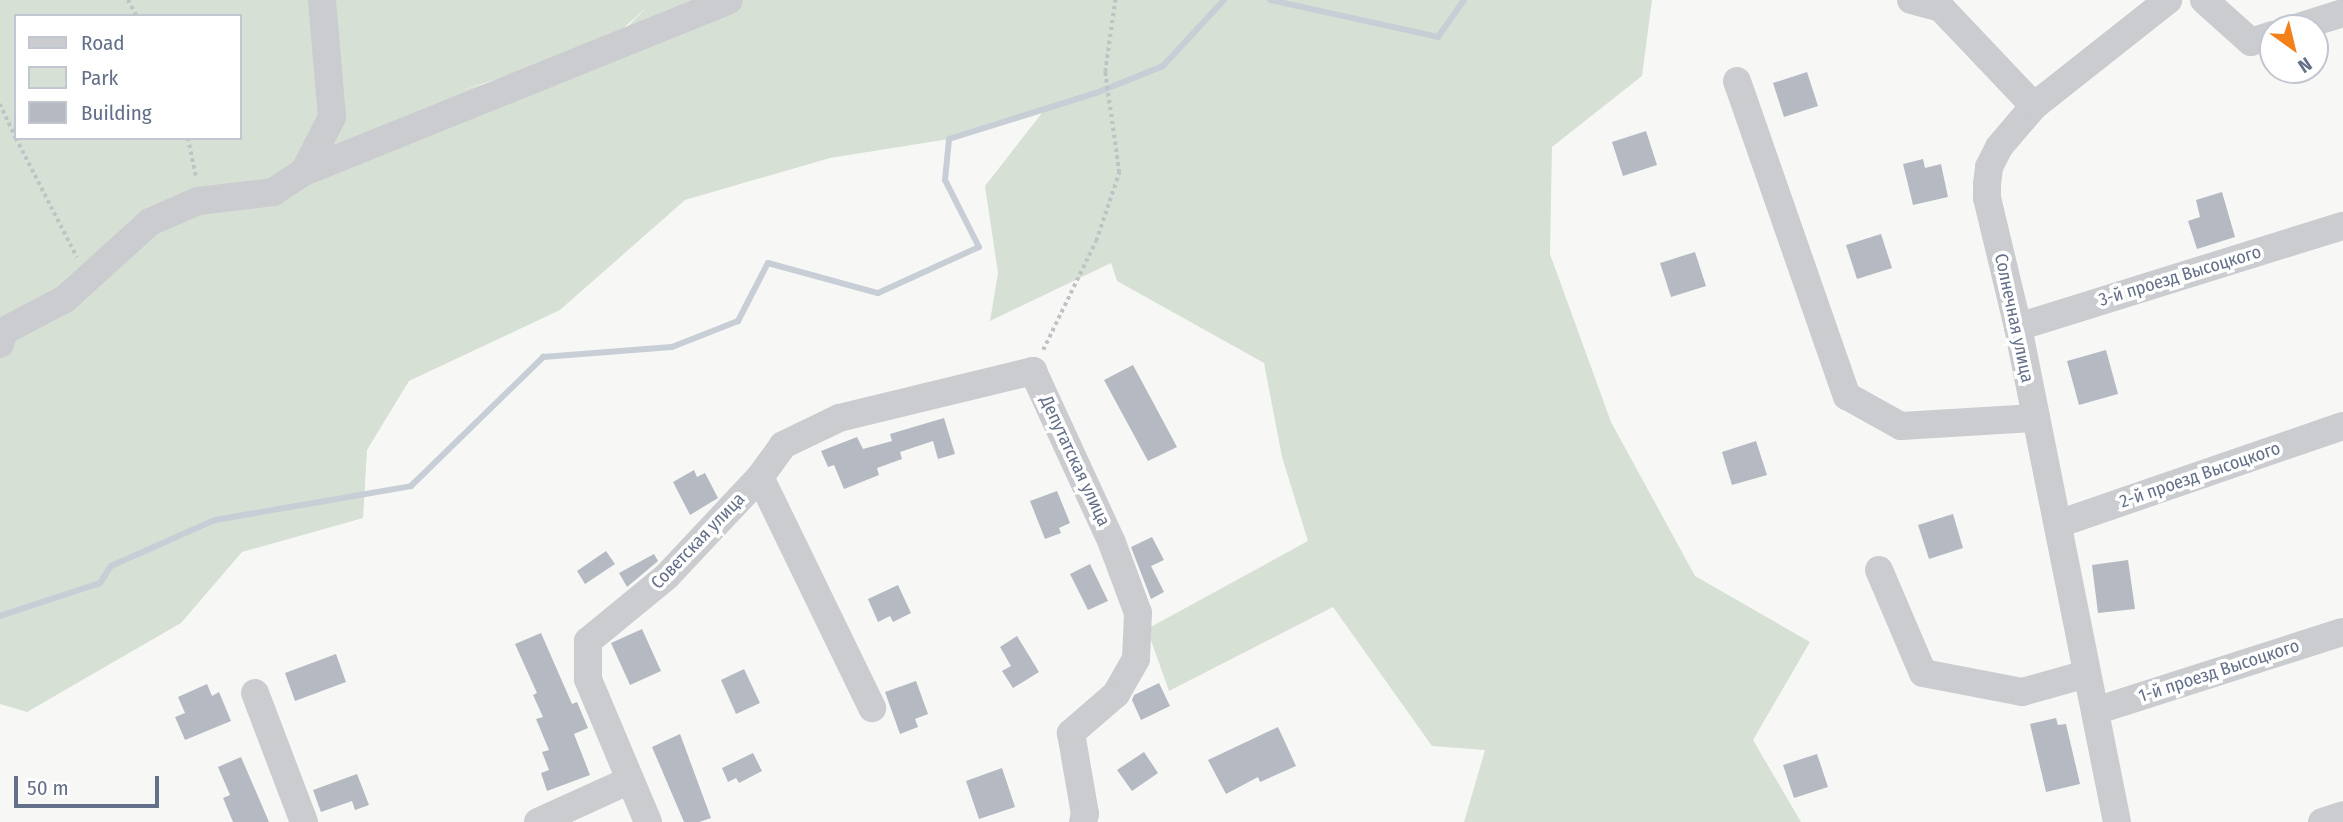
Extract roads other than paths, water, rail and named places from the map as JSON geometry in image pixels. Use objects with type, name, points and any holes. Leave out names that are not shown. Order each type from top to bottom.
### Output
[{"type":"street","points":[[304,172],[332,117],[321,0]]},
{"type":"street","points":[[0,344],[4,331],[65,299],[150,222],[198,201],[273,192],[304,172],[729,0]]},
{"type":"street","points":[[1911,0],[1941,8],[2034,106]]},
{"type":"street","name":"Солнечная улица","points":[[2117,822],[2018,327],[1987,198],[1987,184],[1989,167],[1999,147],[2034,106],[2168,0]]},
{"type":"street","points":[[2204,0],[2259,36]]},
{"type":"street","points":[[1737,81],[1847,396],[1900,426],[2036,418]]},
{"type":"street","name":"3-й проезд Высоцкого","points":[[2018,327],[2343,226]]},
{"type":"street","name":"Депутатская улица","points":[[760,477],[783,445],[839,418],[1033,371],[1112,543],[1138,613],[1136,659],[1116,694],[1071,733],[1085,814],[1083,822]]},
{"type":"street","name":"2-й проезд Высоцкого","points":[[2057,524],[2343,426]]},
{"type":"street","points":[[760,477],[872,708]]},
{"type":"street","name":"Советская улица","points":[[648,822],[588,679],[588,641],[667,576],[760,477]]},
{"type":"street","points":[[1879,570],[1923,673],[2022,692],[2087,674]]},
{"type":"street","name":"1-й проезд Высоцкого","points":[[2095,711],[2343,632]]},
{"type":"street","points":[[255,693],[304,822]]},
{"type":"street","points":[[538,822],[630,780]]},
{"type":"street","points":[[2322,822],[2343,815]]},
{"type":"waterway","points":[[0,616],[100,583],[111,566],[215,520],[411,486],[543,357],[672,347],[738,321],[768,263],[878,293],[979,247],[945,180],[949,139],[1096,93],[1163,66],[1224,0]]},
{"type":"waterway","points":[[1270,0],[1438,37],[1464,0]]}]
